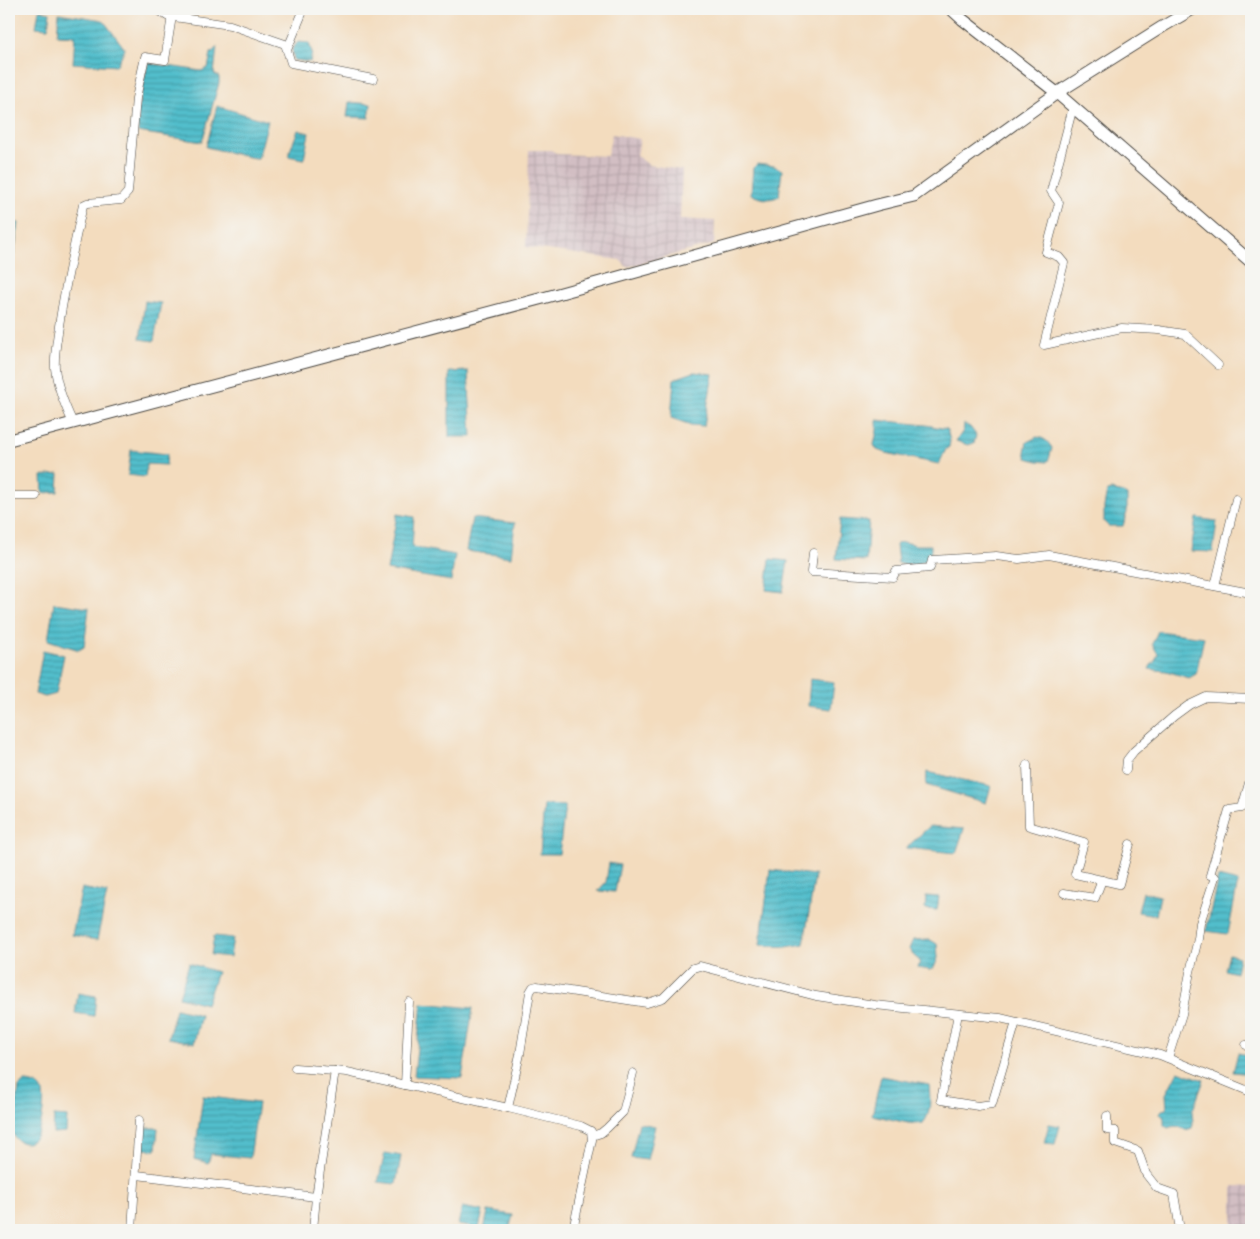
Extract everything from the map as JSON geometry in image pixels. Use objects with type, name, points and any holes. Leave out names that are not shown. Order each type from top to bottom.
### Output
[{"type":"street","points":[[156,9],[167,16],[230,25],[285,44],[291,63],[373,79]]},
{"type":"street","points":[[287,50],[304,9]]},
{"type":"street","points":[[951,9],[1073,107],[1251,262]]},
{"type":"street","points":[[9,440],[914,196],[1057,94],[1193,9]]},
{"type":"street","points":[[73,423],[64,403],[55,366],[62,301],[82,204],[121,200],[128,192],[136,98],[145,57],[165,60],[172,16]]},
{"type":"street","points":[[1073,107],[1050,191],[1059,203],[1046,252],[1059,257],[1064,263],[1044,345],[1122,328],[1159,330],[1184,334],[1218,365]]},
{"type":"street","points":[[9,496],[36,496]]},
{"type":"street","points":[[1215,586],[1236,499]]},
{"type":"street","points":[[813,552],[811,572],[893,577],[896,571],[930,568],[932,560],[996,556],[1019,559],[1049,555],[1251,593]]},
{"type":"street","points":[[1126,770],[1126,760],[1134,751],[1189,705],[1206,697],[1251,699]]},
{"type":"street","points":[[1027,764],[1029,826],[1084,842],[1075,874],[1119,884],[1130,844]]},
{"type":"street","points":[[1168,1058],[1182,1014],[1200,924],[1214,877],[1210,875],[1229,810],[1242,808],[1251,776]]},
{"type":"street","points":[[1064,893],[1095,898],[1102,880]]},
{"type":"street","points":[[508,1108],[520,1054],[530,992],[533,987],[537,986],[647,1003],[663,998],[694,968],[700,966],[816,996],[875,1005],[1000,1018],[1160,1055],[1251,1092]]},
{"type":"street","points":[[405,1085],[409,1002]]},
{"type":"street","points":[[958,1014],[941,1100],[978,1106],[992,1104],[1016,1022]]},
{"type":"street","points":[[295,1068],[347,1072],[446,1093],[581,1126],[591,1131],[592,1140],[574,1230]]},
{"type":"street","points":[[313,1230],[316,1197],[335,1071]]},
{"type":"street","points":[[592,1136],[601,1133],[623,1112],[633,1073]]},
{"type":"street","points":[[1107,1116],[1107,1130],[1116,1131],[1115,1142],[1138,1151],[1146,1174],[1156,1188],[1174,1194],[1180,1230]]},
{"type":"street","points":[[132,1230],[140,1120]]},
{"type":"street","points":[[136,1176],[316,1197]]},
{"type":"shaded area","points":[[612,134],[640,139],[637,156],[649,165],[682,170],[680,219],[715,221],[714,244],[627,267],[620,260],[526,247],[529,150],[551,150],[558,154],[607,156]]},
{"type":"shaded area","points":[[1233,1186],[1251,1187],[1251,1230],[1233,1230]]},
{"type":"water","points":[[39,10],[50,12],[48,28],[36,27]]},
{"type":"water","points":[[59,13],[103,20],[125,49],[116,66],[73,63],[75,36],[57,35]]},
{"type":"water","points":[[298,42],[309,43],[312,53],[310,62],[294,60],[292,49]]},
{"type":"water","points":[[217,47],[214,74],[219,77],[219,83],[202,142],[138,132],[138,108],[148,63],[201,71],[208,68],[211,53]]},
{"type":"water","points":[[349,102],[371,104],[369,118],[347,117]]},
{"type":"water","points":[[217,106],[268,121],[258,159],[206,147]]},
{"type":"water","points":[[298,130],[309,133],[304,159],[288,156]]},
{"type":"water","points":[[757,164],[774,166],[782,170],[779,196],[765,199],[751,194],[753,168]]},
{"type":"water","points":[[9,221],[19,223],[14,255],[10,258],[9,257]]},
{"type":"water","points":[[145,301],[161,303],[154,341],[140,339]]},
{"type":"water","points":[[468,371],[472,437],[449,437],[449,372]]},
{"type":"water","points":[[694,372],[713,374],[704,426],[691,425],[671,418],[674,379]]},
{"type":"water","points":[[877,420],[947,429],[950,441],[949,447],[946,449],[939,464],[877,450],[874,445]]},
{"type":"water","points":[[964,424],[970,427],[976,435],[974,443],[968,445],[956,441],[963,431]]},
{"type":"water","points":[[1037,437],[1042,438],[1052,448],[1047,462],[1027,458],[1025,452],[1027,442]]},
{"type":"water","points":[[131,450],[167,454],[166,465],[147,464],[145,477],[128,475]]},
{"type":"water","points":[[59,474],[58,492],[43,493],[42,476]]},
{"type":"water","points":[[1111,490],[1127,495],[1127,512],[1123,526],[1108,526],[1104,522],[1107,491]]},
{"type":"water","points":[[397,514],[414,517],[412,547],[455,555],[451,581],[387,570]]},
{"type":"water","points":[[472,518],[515,523],[511,557],[466,551]]},
{"type":"water","points":[[1196,518],[1217,521],[1213,552],[1191,551]]},
{"type":"water","points":[[840,519],[869,521],[866,561],[836,559]]},
{"type":"water","points":[[904,542],[916,545],[931,545],[929,557],[923,562],[915,564],[906,565],[898,563],[896,545]]},
{"type":"water","points":[[770,559],[788,561],[783,592],[766,590]]},
{"type":"water","points":[[54,603],[89,608],[84,647],[79,650],[48,640]]},
{"type":"water","points":[[1158,631],[1204,637],[1196,674],[1189,678],[1166,671],[1149,669],[1158,654],[1152,644]]},
{"type":"water","points":[[43,650],[64,655],[56,694],[45,697],[35,694]]},
{"type":"water","points":[[810,679],[834,682],[831,709],[808,706]]},
{"type":"water","points":[[927,772],[991,786],[986,803],[926,785]]},
{"type":"water","points":[[544,805],[565,806],[559,854],[540,854]]},
{"type":"water","points":[[930,826],[964,829],[956,853],[906,848]]},
{"type":"water","points":[[609,863],[620,865],[615,892],[598,891],[606,882]]},
{"type":"water","points":[[770,870],[815,875],[804,944],[786,947],[760,945]]},
{"type":"water","points":[[1218,877],[1238,882],[1228,934],[1206,931]]},
{"type":"water","points":[[82,888],[107,893],[97,940],[72,935]]},
{"type":"water","points":[[1143,892],[1160,896],[1156,915],[1138,912]]},
{"type":"water","points":[[926,896],[939,897],[937,910],[925,909]]},
{"type":"water","points":[[214,936],[233,938],[230,957],[211,955]]},
{"type":"water","points":[[929,939],[937,944],[938,958],[934,968],[930,970],[918,968],[920,961],[909,949],[913,940]]},
{"type":"water","points":[[1229,954],[1239,957],[1236,973],[1225,970]]},
{"type":"water","points":[[189,963],[217,972],[206,1004],[179,997]]},
{"type":"water","points":[[78,993],[96,996],[94,1016],[75,1013]]},
{"type":"water","points":[[422,1003],[473,1008],[462,1078],[414,1076]]},
{"type":"water","points":[[176,1009],[201,1015],[194,1043],[168,1038]]},
{"type":"water","points":[[1238,1053],[1251,1056],[1251,1074],[1233,1072]]},
{"type":"water","points":[[1178,1071],[1204,1080],[1192,1112],[1192,1128],[1186,1130],[1177,1126],[1168,1128],[1164,1125],[1164,1118],[1160,1113],[1162,1110],[1167,1109],[1166,1094]]},
{"type":"water","points":[[881,1076],[929,1085],[929,1111],[922,1124],[872,1115]]},
{"type":"water","points":[[25,1082],[39,1086],[44,1103],[42,1119],[36,1136],[30,1142],[23,1143],[16,1139],[12,1132],[19,1087]]},
{"type":"water","points":[[203,1096],[258,1103],[250,1158],[211,1154],[208,1163],[194,1159]]},
{"type":"water","points":[[54,1116],[67,1117],[66,1132],[53,1133]]},
{"type":"water","points":[[639,1123],[655,1126],[647,1160],[631,1158]]},
{"type":"water","points":[[1049,1124],[1060,1126],[1055,1144],[1044,1143]]},
{"type":"water","points":[[142,1128],[158,1128],[156,1150],[141,1149]]},
{"type":"water","points":[[385,1153],[401,1156],[396,1184],[378,1182]]},
{"type":"water","points":[[462,1207],[483,1211],[479,1228],[458,1225]]},
{"type":"water","points":[[488,1211],[513,1215],[509,1230],[484,1230]]}]
